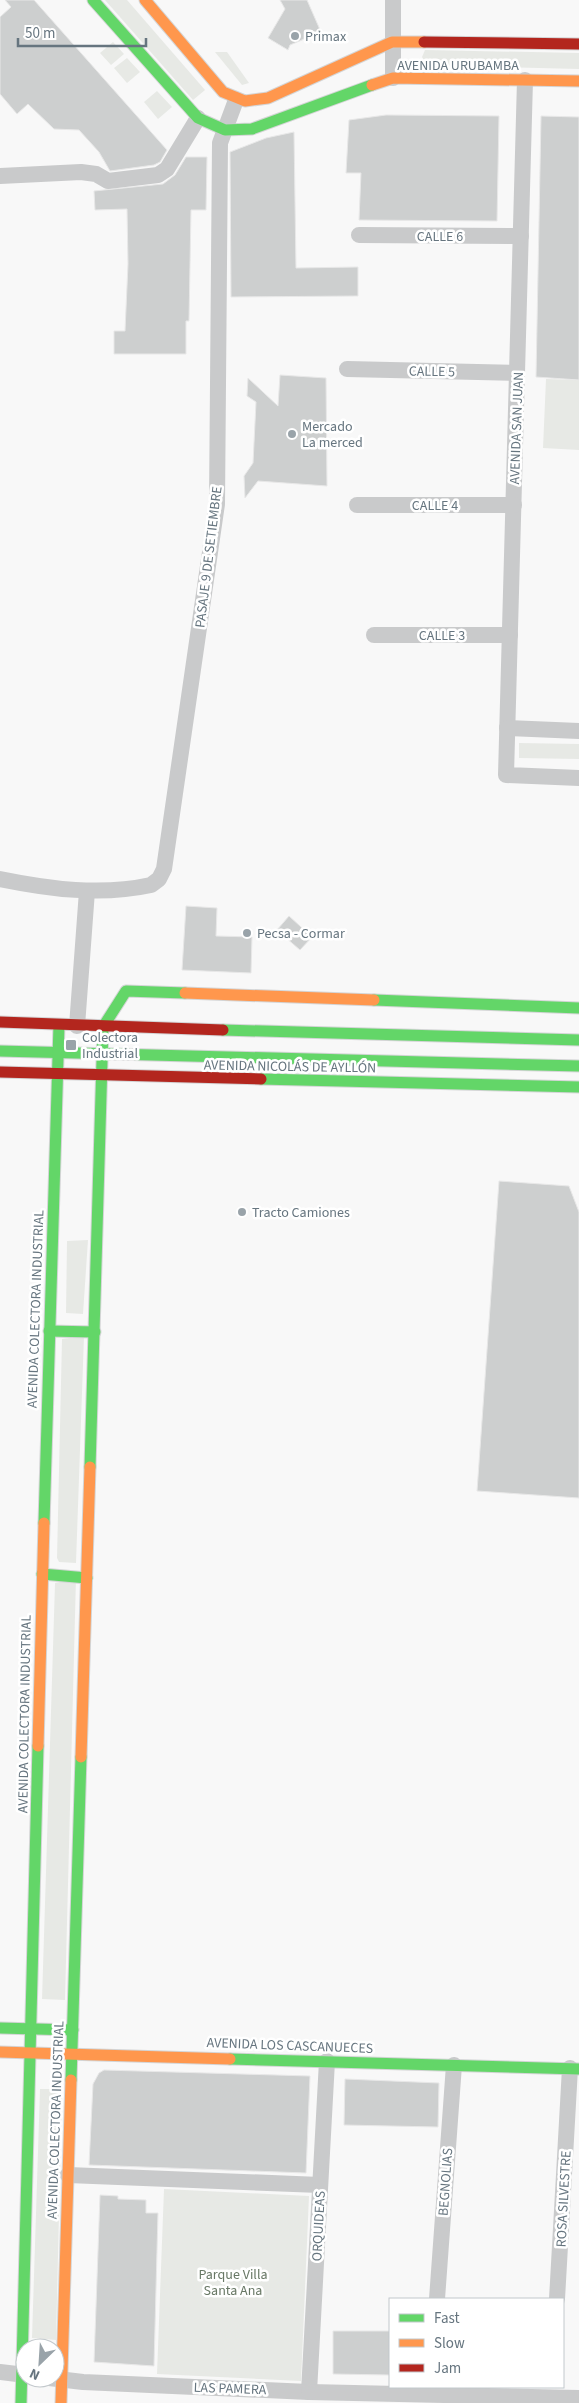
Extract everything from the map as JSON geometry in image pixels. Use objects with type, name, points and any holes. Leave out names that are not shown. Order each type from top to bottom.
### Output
[{"type":"main road","points":[[92,0],[198,118],[225,130]]},
{"type":"main road","points":[[145,0],[223,92],[236,100]]},
{"type":"main road","name":"AVENIDA URUBAMBA","points":[[236,100],[244,102],[261,101],[392,42],[579,44]]},
{"type":"main road","name":"AVENIDA URUBAMBA","points":[[225,130],[252,130],[310,107],[393,78],[579,81]]},
{"type":"main road","points":[[103,1027],[126,991],[579,1008]]},
{"type":"main road","name":"AVENIDA NICOLÁS DE AYLLÓN","points":[[0,1022],[103,1027],[301,1046],[579,1066]]},
{"type":"main road","name":"AVENIDA COLECTORA INDUSTRIAL","points":[[25,2338],[42,1574],[60,1025]]},
{"type":"main road","name":"AVENIDA COLECTORA INDUSTRIAL","points":[[58,2338],[68,2175],[74,2030],[95,1332],[100,1076],[103,1027]]},
{"type":"main road","name":"AVENIDA NICOLÁS DE AYLLÓN","points":[[0,1051],[101,1055],[301,1046],[579,1040]]},
{"type":"main road","name":"AVENIDA NICOLÁS DE AYLLÓN","points":[[0,1072],[58,1076],[579,1087]]},
{"type":"main road","points":[[49,1332],[95,1332]]},
{"type":"main road","points":[[42,1574],[87,1578]]},
{"type":"main road","points":[[0,2028],[74,2030]]},
{"type":"main road","name":"AVENIDA LOS CASCANUECES","points":[[0,2052],[575,2068]]},
{"type":"main road","name":"AVENIDA COLECTORA INDUSTRIAL","points":[[22,2403],[23,2388]]},
{"type":"main road","name":"AVENIDA COLECTORA INDUSTRIAL","points":[[57,2388],[61,2403]]},
{"type":"street","points":[[393,0],[393,78]]},
{"type":"street","name":"AVENIDA SAN JUAN","points":[[525,80],[506,775],[579,778]]},
{"type":"street","name":"PASAJE 9 DE SETIEMBRE","points":[[0,879],[49,889],[87,891],[151,885],[159,879],[164,869],[217,504],[220,143],[236,100]]},
{"type":"street","points":[[0,176],[81,172],[96,174],[108,181],[158,175],[167,169],[198,118]]},
{"type":"street","name":"CALLE 6","points":[[359,235],[522,236]]},
{"type":"street","name":"CALLE 5","points":[[347,369],[518,373]]},
{"type":"street","name":"CALLE 4","points":[[357,505],[514,506]]},
{"type":"street","name":"CALLE 3","points":[[374,635],[510,635]]},
{"type":"street","points":[[507,728],[579,731]]},
{"type":"street","points":[[77,1026],[87,891]]},
{"type":"street","name":"ORQUIDEAS","points":[[309,2392],[327,2061]]},
{"type":"street","name":"BEGNOLIAS","points":[[437,2298],[454,2065]]},
{"type":"street","name":"ROSA SILVESTRE","points":[[558,2298],[575,2068]]},
{"type":"street","points":[[68,2175],[320,2184]]},
{"type":"street","points":[[0,2372],[15,2373]]},
{"type":"street","name":"LAS PAMERA","points":[[65,2380],[309,2392],[345,2398],[430,2391],[552,2392],[573,2400]]},
{"type":"green space","points":[[105,0],[127,0],[205,90],[193,100]]},
{"type":"green space","points":[[113,42],[124,54],[111,65],[100,53]]},
{"type":"green space","points":[[425,50],[579,53],[579,69],[426,65],[422,57]]},
{"type":"green space","points":[[215,52],[227,52],[249,83],[242,85]]},
{"type":"green space","points":[[127,58],[140,72],[127,83],[114,68]]},
{"type":"green space","points":[[157,91],[172,107],[158,119],[144,102]]},
{"type":"green space","points":[[546,379],[579,380],[579,450],[543,448]]},
{"type":"green space","points":[[519,743],[579,744],[579,759],[519,758]]},
{"type":"green space","points":[[88,1240],[83,1314],[66,1313],[67,1241]]},
{"type":"green space","points":[[84,1336],[76,1563],[59,1562],[57,1558],[62,1339]]},
{"type":"green space","points":[[76,1578],[65,2000],[42,1999],[55,1583]]},
{"type":"green space","points":[[40,2089],[62,2089],[56,2338],[32,2338]]},
{"type":"green space","name":"Parque Villa Santa Ana","points":[[164,2189],[309,2196],[301,2381],[157,2374]]},
{"type":"building","points":[[5,0],[34,0],[167,150],[160,162],[154,165],[110,171],[99,152],[79,130],[54,129],[28,104],[17,114],[0,94],[0,17],[11,7]]},
{"type":"building","points":[[280,0],[307,0],[321,32],[290,45],[288,50],[268,38],[285,9]]},
{"type":"building","points":[[386,115],[499,116],[497,221],[359,220],[361,173],[346,173],[349,120]]},
{"type":"building","points":[[541,116],[579,117],[579,380],[536,377]]},
{"type":"building","points":[[294,132],[296,268],[358,267],[358,296],[231,297],[230,152],[266,138]]},
{"type":"building","points":[[186,157],[207,157],[206,210],[191,210],[189,321],[186,321],[186,354],[114,354],[114,331],[125,331],[128,264],[127,209],[95,210],[94,191],[163,184],[175,175]]},
{"type":"building","points":[[280,375],[326,378],[327,486],[258,481],[245,498],[244,476],[253,463],[256,402],[247,396],[248,378],[278,406]]},
{"type":"building","points":[[186,906],[217,908],[216,936],[252,937],[251,973],[182,970]]},
{"type":"building","points":[[289,916],[312,937],[300,950],[277,930]]},
{"type":"building","points":[[499,1181],[569,1186],[579,1212],[579,1498],[477,1491]]},
{"type":"building","points":[[104,2070],[310,2076],[306,2173],[89,2165],[93,2084],[99,2073]]},
{"type":"building","points":[[345,2079],[439,2083],[438,2127],[344,2125]]},
{"type":"building","points":[[100,2195],[118,2196],[118,2199],[146,2200],[146,2213],[158,2213],[154,2366],[94,2362]]},
{"type":"building","points":[[333,2331],[389,2331],[389,2375],[333,2374]]},
{"type":"traffic: fast","points":[[93,0],[198,118],[225,130],[252,129],[372,85]]},
{"type":"traffic: fast","points":[[90,1467],[103,1027],[126,991],[185,993]]},
{"type":"traffic: fast","points":[[374,1000],[579,1008]]},
{"type":"traffic: fast","points":[[44,1523],[59,1025]]},
{"type":"traffic: fast","points":[[223,1030],[579,1040]]},
{"type":"traffic: fast","points":[[0,1051],[579,1066]]},
{"type":"traffic: fast","points":[[261,1079],[579,1087]]},
{"type":"traffic: fast","points":[[49,1331],[95,1332]]},
{"type":"traffic: fast","points":[[42,1574],[87,1578]]},
{"type":"traffic: fast","points":[[21,2403],[38,1746]]},
{"type":"traffic: fast","points":[[71,2080],[81,1757]]},
{"type":"traffic: fast","points":[[0,2028],[73,2030]]},
{"type":"traffic: fast","points":[[230,2059],[579,2069]]},
{"type":"traffic: slow","points":[[145,0],[223,92],[245,101],[268,98],[392,42],[424,42]]},
{"type":"traffic: slow","points":[[372,85],[393,78],[579,81]]},
{"type":"traffic: slow","points":[[185,993],[374,1000]]},
{"type":"traffic: slow","points":[[81,1757],[90,1467]]},
{"type":"traffic: slow","points":[[38,1746],[44,1523]]},
{"type":"traffic: slow","points":[[0,2052],[230,2059]]},
{"type":"traffic: slow","points":[[61,2403],[71,2080]]},
{"type":"traffic: jam","points":[[424,42],[579,44]]},
{"type":"traffic: jam","points":[[0,1022],[223,1030]]},
{"type":"traffic: jam","points":[[0,1072],[261,1079]]},
{"type":"place","name":"Primax","points":[[295,36]]},
{"type":"place","name":"Mercado La merced","points":[[292,434]]},
{"type":"place","name":"Pecsa - Cormar","points":[[247,933]]},
{"type":"place","name":"Colectora Industrial","points":[[71,1045]]},
{"type":"place","name":"Tracto Camiones","points":[[242,1212]]}]
